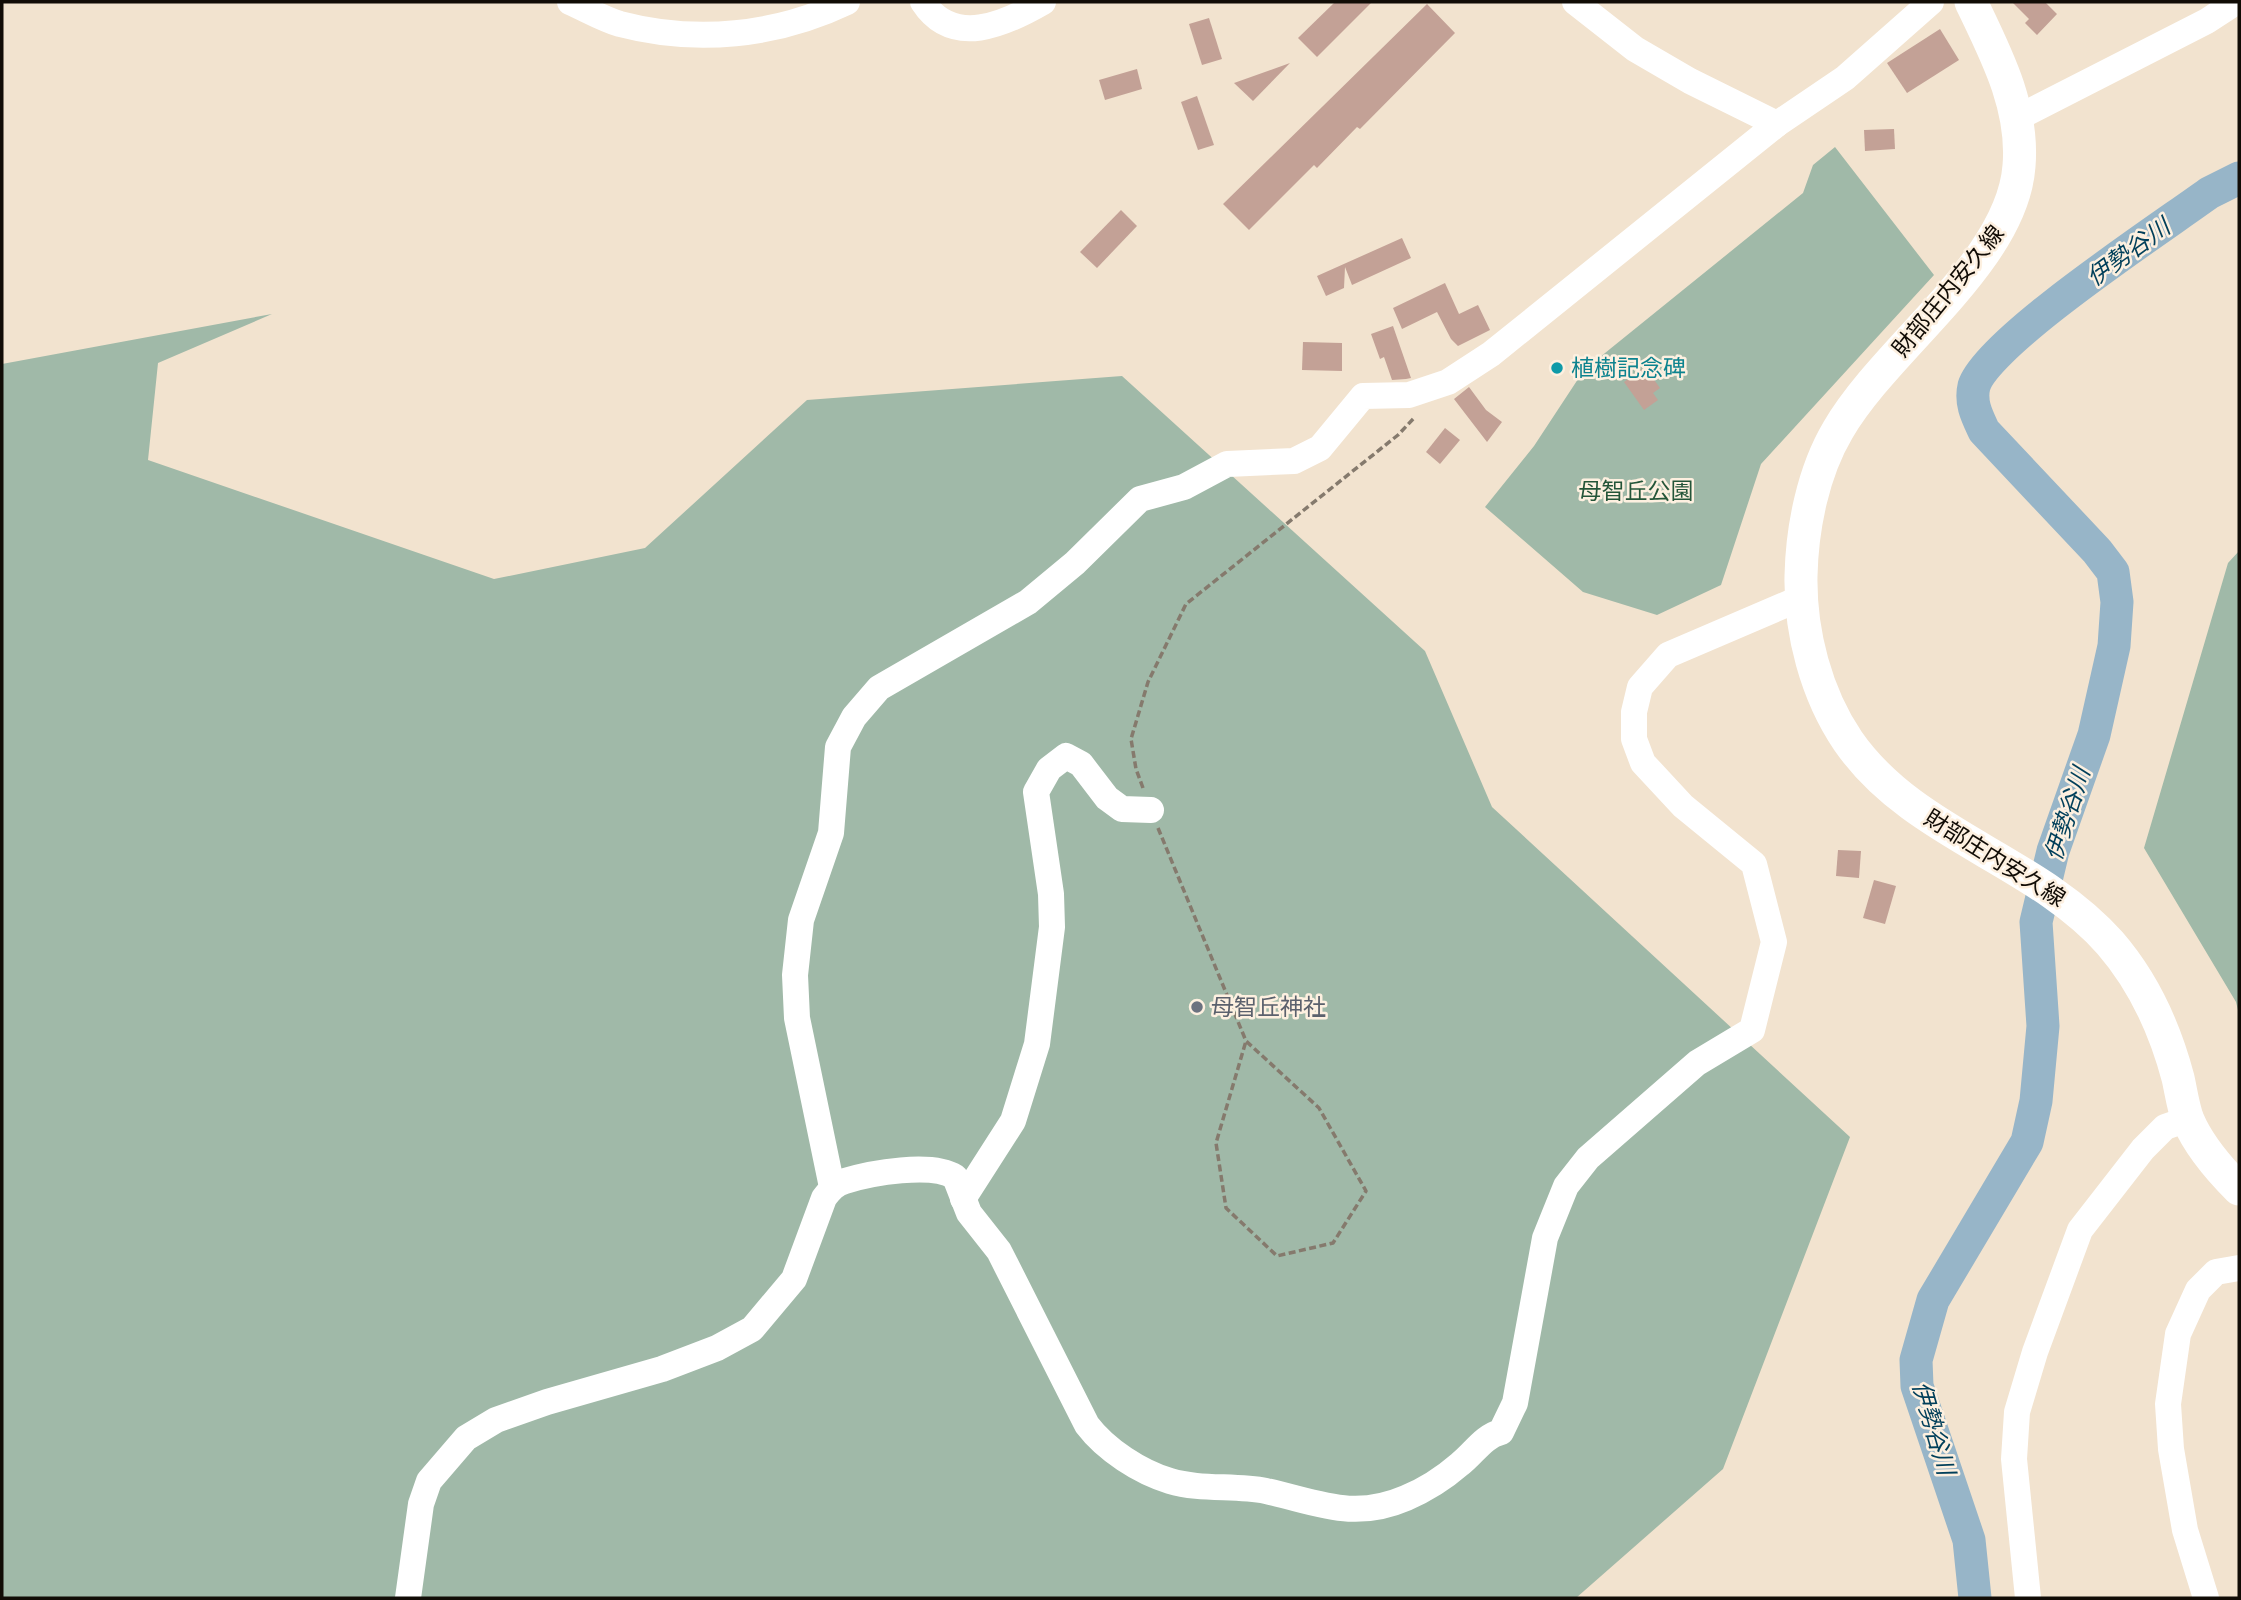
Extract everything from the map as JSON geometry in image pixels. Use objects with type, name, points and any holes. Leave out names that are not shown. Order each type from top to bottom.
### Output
[{"type":"main road","name":"財部庄内安久線","points":[[1971,2],[1993,48],[2019,117],[2019,167],[2011,206],[1995,240],[1860,399],[1837,431],[1817,478],[1802,560],[1801,598],[1808,646],[1825,698],[1848,741],[1876,774],[1922,813],[2061,899],[2091,923],[2110,944],[2147,995],[2177,1074],[2188,1119],[2217,1167],[2239,1189]]},
{"type":"street","points":[[570,2],[619,24],[691,34],[751,34],[790,25],[847,2]]},
{"type":"street","points":[[923,2],[942,23],[953,27],[979,29],[1044,2]]},
{"type":"street","points":[[1576,2],[1635,49],[1690,81],[1777,124]]},
{"type":"street","points":[[832,1187],[797,1018],[795,975],[801,920],[831,833],[838,747],[853,717],[879,688],[1028,602],[1074,564],[1140,499],[1184,487],[1227,464],[1294,461],[1320,448],[1363,396],[1409,395],[1448,382],[1506,342],[1777,124],[1845,78],[1931,2]]},
{"type":"street","points":[[2019,117],[2207,20],[2236,2]]},
{"type":"street","points":[[408,1598],[421,1504],[429,1480],[466,1438],[496,1420],[547,1402],[662,1369],[717,1348],[752,1329],[778,1302],[794,1279],[824,1198],[832,1187],[844,1181],[907,1170],[938,1170],[955,1177],[969,1213],[999,1251],[1087,1425],[1098,1439],[1129,1461],[1171,1481],[1265,1491],[1317,1506],[1347,1509],[1377,1507],[1407,1498],[1461,1464],[1492,1434],[1502,1432],[1515,1403],[1545,1238],[1566,1186],[1588,1158],[1697,1063],[1752,1030],[1774,942],[1754,864],[1684,806],[1643,763],[1634,739],[1634,712],[1640,687],[1668,654],[1801,598]]},
{"type":"street","points":[[963,1199],[1013,1121],[1037,1044],[1052,927],[1051,894],[1035,792],[1049,769],[1066,756],[1081,764],[1107,798],[1122,809],[1151,810]]},
{"type":"street","points":[[2028,1598],[2014,1459],[2017,1412],[2035,1352],[2080,1230],[2143,1149],[2165,1127],[2188,1119]]},
{"type":"street","points":[[2206,1598],[2185,1530],[2171,1449],[2168,1404],[2178,1334],[2198,1290],[2216,1272],[2239,1268]]},
{"type":"path","points":[[1246,1041],[1216,1143],[1226,1208],[1278,1256],[1332,1244],[1366,1191],[1319,1108],[1246,1041],[1151,810],[1136,769],[1131,739],[1148,682],[1186,604],[1398,435],[1448,382]]},
{"type":"green space","name":"母智丘公園","points":[[1835,147],[1934,275],[1761,464],[1721,585],[1657,615],[1583,592],[1485,507],[1534,446],[1584,370],[1803,193],[1813,165]]},
{"type":"green space","points":[[272,314],[158,363],[148,460],[494,579],[645,548],[807,400],[1122,376],[1425,651],[1492,807],[1850,1137],[1723,1469],[1576,1598],[2,1598],[2,364]]},
{"type":"green space","points":[[2239,551],[2239,1014],[2236,1002],[2144,848],[2228,563]]},
{"type":"building","points":[[1335,2],[1372,2],[1317,57],[1298,38]]},
{"type":"building","points":[[2012,2],[2045,2],[2057,14],[2037,35],[2025,23],[2029,19]]},
{"type":"building","points":[[1427,4],[1455,33],[1360,129],[1357,127],[1317,168],[1314,165],[1249,230],[1223,204]]},
{"type":"building","points":[[1209,18],[1222,59],[1202,65],[1189,24]]},
{"type":"building","points":[[1940,29],[1959,60],[1907,93],[1887,63]]},
{"type":"building","points":[[1290,63],[1253,101],[1234,83]]},
{"type":"building","points":[[1137,69],[1142,89],[1105,100],[1099,80]]},
{"type":"building","points":[[1197,96],[1214,145],[1198,150],[1181,102]]},
{"type":"building","points":[[1894,129],[1895,149],[1865,151],[1864,130]]},
{"type":"building","points":[[1121,210],[1137,226],[1097,268],[1080,252]]},
{"type":"building","points":[[1402,238],[1411,258],[1352,285],[1345,267],[1344,288],[1326,296],[1317,276]]},
{"type":"building","points":[[1445,283],[1459,314],[1478,305],[1490,330],[1458,346],[1451,339],[1437,312],[1402,329],[1393,308]]},
{"type":"building","points":[[1393,326],[1411,378],[1392,380],[1384,357],[1380,359],[1371,334]]},
{"type":"building","points":[[1303,342],[1342,343],[1342,371],[1302,370]]},
{"type":"building","points":[[1645,367],[1660,388],[1653,393],[1658,400],[1644,410],[1624,382]]},
{"type":"building","points":[[1469,387],[1486,410],[1502,422],[1487,442],[1454,399]]},
{"type":"building","points":[[1445,428],[1460,440],[1440,464],[1426,452]]},
{"type":"building","points":[[1838,850],[1861,851],[1859,878],[1836,876]]},
{"type":"building","points":[[1874,880],[1896,886],[1885,924],[1863,918]]},
{"type":"waterway","name":"伊勢谷川","points":[[1975,1598],[1969,1540],[1917,1386],[1916,1360],[1933,1300],[2027,1142],[2036,1101],[2043,1026],[2036,922],[2053,851],[2094,735],[2114,646],[2117,602],[2113,572],[2097,551],[1984,431],[1974,404],[1974,386],[1986,366],[2042,314],[2209,193],[2239,178]]},
{"type":"place","name":"植樹記念碑","points":[[1557,368]]},
{"type":"place","name":"母智丘神社","points":[[1197,1007]]}]
